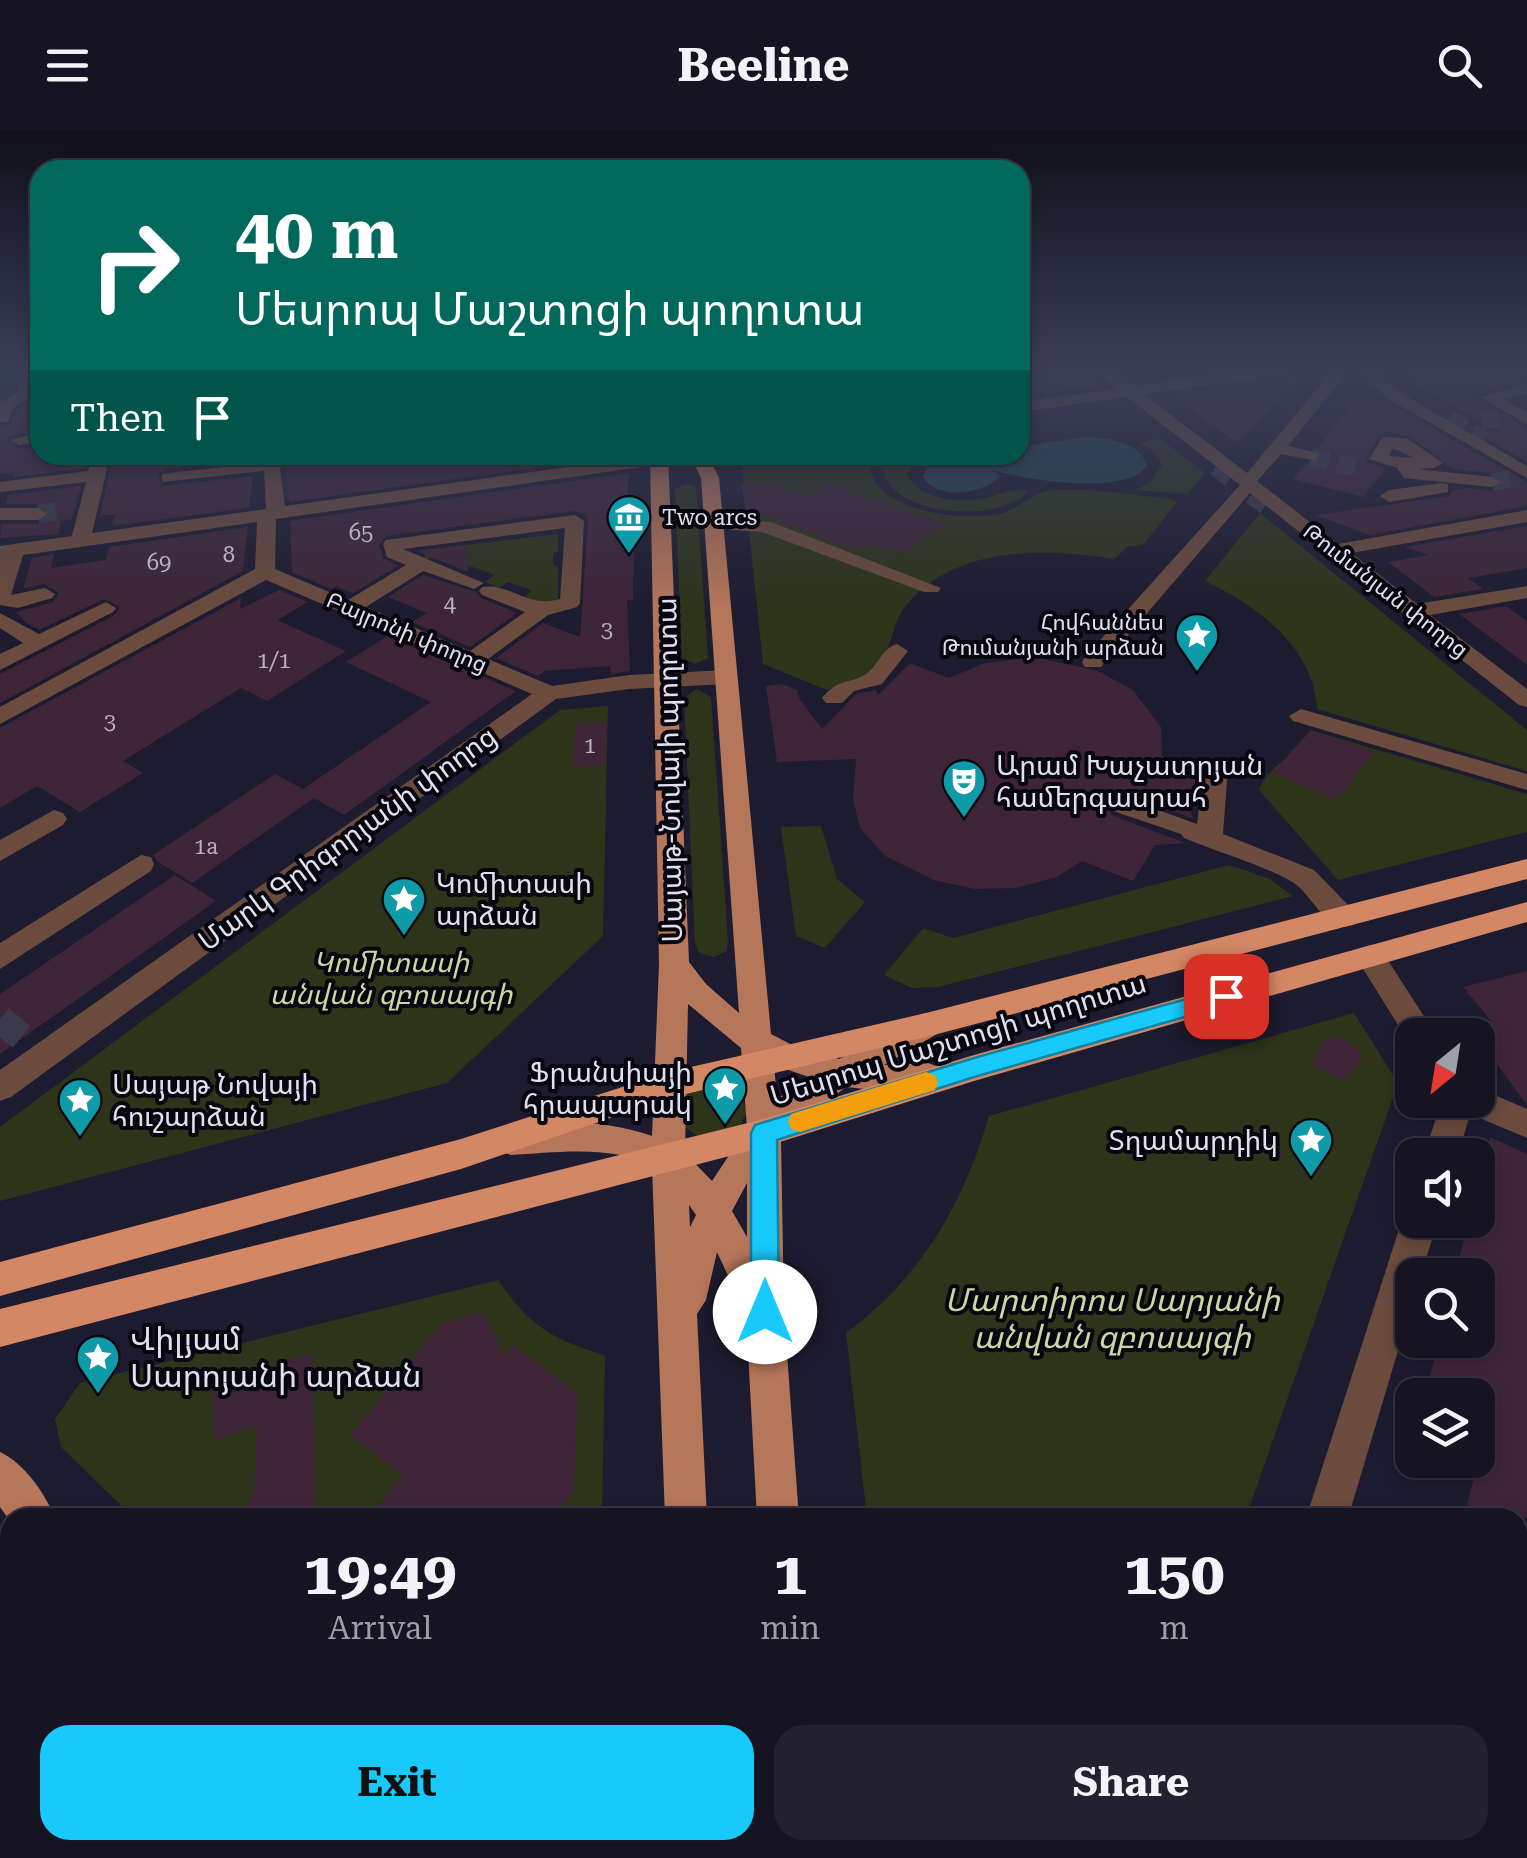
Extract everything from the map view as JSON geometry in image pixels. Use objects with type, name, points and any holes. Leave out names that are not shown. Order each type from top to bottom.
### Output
[{"type":"highway","name":"Մեսրոպ Մաշտոցի պողոտա","points":[[0,1278],[496,1142],[758,1052],[795,1057],[1527,870]]},
{"type":"highway","name":"Մեսրոպ Մաշտոցի պողոտա","points":[[0,1328],[764,1133],[974,1068],[1527,912]]},
{"type":"main road","name":"Սայաթ-Նովայի պողոտա","points":[[659,465],[674,964],[669,1084]]},
{"type":"main road","name":"Սայաթ-Նովայի պողոտա","points":[[704,465],[710,478],[758,1052]]},
{"type":"main road","points":[[674,964],[689,989],[758,1052],[764,1133],[765,1312],[777,1508]]},
{"type":"main road","points":[[680,1338],[692,1273],[711,1213],[764,1133],[798,1102],[926,1025]]},
{"type":"main road","points":[[795,1057],[846,1074],[887,1081],[974,1068]]},
{"type":"main road","points":[[669,1084],[668,1158],[686,1508]]},
{"type":"main road","points":[[496,1142],[574,1136],[620,1142],[668,1158],[711,1213],[765,1312]]},
{"type":"main road","points":[[0,1474],[26,1508]]},
{"type":"street","points":[[1201,451],[1200,455],[1216,467]]},
{"type":"street","name":"Թումանյան փողոց","points":[[1208,451],[1527,700]]},
{"type":"street","points":[[1093,662],[1275,451]]},
{"type":"street","points":[[1287,451],[1311,457]]},
{"type":"street","points":[[1384,451],[1377,468],[1485,482],[1389,496]]},
{"type":"street","points":[[1407,469],[1434,463],[1415,451]]},
{"type":"street","points":[[1500,451],[1524,470]]},
{"type":"street","points":[[80,540],[98,465]]},
{"type":"street","points":[[168,478],[244,465]]},
{"type":"street","points":[[0,717],[265,572],[273,465]]},
{"type":"street","points":[[45,594],[18,602],[0,598],[8,551],[605,465]]},
{"type":"street","points":[[0,487],[96,475]]},
{"type":"street","points":[[64,510],[90,507]]},
{"type":"street","points":[[1266,507],[1288,525],[1328,545],[1527,516]]},
{"type":"street","points":[[0,514],[38,514]]},
{"type":"street","points":[[473,660],[541,611],[570,603],[575,520],[393,544],[394,553],[541,611]]},
{"type":"street","points":[[738,526],[764,526],[931,588]]},
{"type":"street","points":[[350,608],[422,564]]},
{"type":"street","name":"Բայրոնի փողոց","points":[[265,572],[549,693]]},
{"type":"street","points":[[1414,611],[1527,592]]},
{"type":"street","points":[[0,663],[106,608]]},
{"type":"street","points":[[0,620],[38,643]]},
{"type":"street","points":[[834,698],[846,686],[874,679],[897,651]]},
{"type":"street","name":"Մարկ Գրիգորյանի փողոց","points":[[0,1088],[35,1046],[549,693],[726,677]]},
{"type":"street","points":[[1301,716],[1527,782]]},
{"type":"street","points":[[1193,832],[1216,768]]},
{"type":"street","points":[[1122,805],[1304,877],[1344,918]]},
{"type":"street","points":[[0,852],[54,819]]},
{"type":"street","points":[[0,958],[141,864]]},
{"type":"street","points":[[1370,956],[1410,1018]]},
{"type":"street","points":[[1495,1110],[1527,1124]]},
{"type":"street","points":[[1329,1508],[1414,1238]]},
{"type":"shaded area","points":[[276,465],[438,465],[442,478],[279,501]]},
{"type":"green space","points":[[1176,451],[1205,473],[1187,494],[1136,490],[1150,482],[1162,465],[1156,452]]},
{"type":"green space","points":[[742,465],[872,465],[877,484],[890,496],[928,512],[949,515],[1006,512],[1042,492],[1060,490],[1171,499],[1176,503],[1143,545],[1127,547],[1114,559],[1030,553],[974,562],[948,572],[905,607],[883,660],[861,679],[827,690],[763,664]]},
{"type":"green space","points":[[885,465],[914,465],[907,473],[919,489],[949,499],[1027,492],[994,509],[948,511],[906,498],[891,486],[883,470]]},
{"type":"green space","points":[[686,484],[696,488],[708,658],[695,664],[682,658],[675,489]]},
{"type":"green space","points":[[1260,513],[1527,730],[1527,771],[1317,709],[1313,687],[1294,648],[1244,602],[1205,581]]},
{"type":"green space","points":[[558,534],[553,564],[558,567],[558,600],[543,604],[524,597],[532,590],[508,582],[499,588],[485,582],[495,575],[445,557],[425,559],[424,550]]},
{"type":"green space","points":[[697,689],[711,697],[728,940],[727,951],[714,957],[699,953],[695,942],[684,698]]},
{"type":"green space","name":"Կոմիտասի անվան զբոսայգի","points":[[608,706],[603,936],[447,1083],[0,1201],[0,1127],[560,710]]},
{"type":"green space","points":[[1314,731],[1527,794],[1527,832],[1338,880],[1259,790],[1270,773]]},
{"type":"green space","points":[[821,826],[837,879],[865,902],[825,948],[796,936],[781,827]]},
{"type":"green space","points":[[1229,865],[1270,879],[1293,896],[938,987],[912,988],[884,975],[923,928],[953,938]]},
{"type":"green space","name":"Մարտիրոս Սարյանի անվան զբոսայգի","points":[[1354,1013],[1395,1078],[1395,1092],[1249,1508],[866,1508],[846,1333],[896,1288],[936,1237],[978,1149],[989,1116]]},
{"type":"green space","points":[[723,1082],[743,1097],[746,1112],[740,1127],[697,1136],[683,1126],[679,1103],[689,1090]]},
{"type":"green space","points":[[498,1280],[532,1321],[570,1343],[605,1356],[602,1508],[124,1508],[61,1447],[55,1419],[80,1383]]},
{"type":"water","points":[[1030,451],[1136,451],[1147,466],[1118,481],[1097,483],[1049,481],[991,470],[1001,476],[983,487],[961,492],[930,485],[923,477],[927,467],[1030,465]]},
{"type":"building","points":[[0,451],[30,451],[30,465],[86,465],[13,477],[14,473],[0,474]]},
{"type":"building","points":[[1319,451],[1370,451],[1368,463],[1386,468],[1363,497],[1293,479],[1306,463],[1319,464]]},
{"type":"building","points":[[1429,451],[1472,451],[1527,482],[1527,506],[1370,535],[1315,515],[1449,496],[1452,491],[1467,488],[1492,491],[1505,483],[1492,473],[1452,469]]},
{"type":"building","points":[[1507,451],[1527,451],[1527,462]]},
{"type":"building","points":[[111,465],[206,465],[167,469],[158,474],[162,486],[253,476],[249,508],[112,526],[115,514],[100,516]]},
{"type":"building","points":[[287,465],[555,465],[289,502]]},
{"type":"building","points":[[629,473],[625,533],[634,532],[633,600],[627,600],[630,671],[611,674],[610,666],[545,671],[538,676],[496,658],[543,623],[580,637],[588,521],[585,514],[574,511],[386,536],[379,545],[383,558],[398,566],[353,593],[336,586],[331,589],[292,572],[290,521]]},
{"type":"building","points":[[742,483],[766,484],[809,498],[828,484],[945,524],[900,554],[879,546],[851,549],[772,518],[746,514]]},
{"type":"building","points":[[81,486],[72,519],[61,521],[58,534],[0,538],[1,524],[38,524],[51,515],[38,504],[6,504],[8,495]]},
{"type":"building","points":[[1527,526],[1527,568],[1468,578],[1483,589],[1434,597],[1388,562],[1428,555],[1405,547]]},
{"type":"building","points":[[248,527],[243,571],[0,703],[0,674],[115,615],[120,607],[104,599],[39,630],[16,612],[53,602],[59,593],[44,584],[23,589],[32,558],[54,554],[51,568],[106,560],[109,547]]},
{"type":"building","points":[[466,545],[468,572],[417,551]]},
{"type":"building","points":[[423,575],[476,592],[481,598],[517,613],[470,647],[412,622],[427,613],[388,597]]},
{"type":"building","points":[[279,590],[308,602],[277,620],[346,651],[267,701],[241,688],[123,761],[143,773],[80,812],[37,786],[0,808],[0,728],[241,598],[240,609]]},
{"type":"building","points":[[1506,606],[1527,621],[1527,665],[1459,614]]},
{"type":"building","points":[[388,636],[516,691],[344,815],[314,798],[192,883],[157,861],[153,855],[275,774],[303,789],[431,702],[346,662]]},
{"type":"building","points":[[1034,657],[1098,671],[1133,690],[1161,727],[1162,756],[1200,770],[1199,780],[1185,803],[1194,819],[1123,793],[1105,804],[1112,815],[1185,843],[1155,845],[1133,881],[1082,861],[1057,877],[1016,888],[975,889],[934,880],[885,856],[860,828],[853,799],[856,759],[777,762],[766,686],[782,684],[797,690],[822,729],[856,694],[876,690],[878,695],[910,663],[949,678],[985,663]]},
{"type":"building","points":[[607,722],[605,766],[572,767],[575,724]]},
{"type":"building","points":[[1311,730],[1374,752],[1335,800],[1273,772]]},
{"type":"building","points":[[175,875],[216,901],[0,1054],[0,994]]},
{"type":"building","points":[[1527,971],[1527,1105],[1495,1062],[1495,1018],[1489,1018],[1463,987]]},
{"type":"building","points":[[1338,1037],[1356,1047],[1362,1060],[1342,1081],[1312,1064],[1322,1041]]},
{"type":"building","points":[[1495,1139],[1527,1154],[1527,1508],[1466,1508],[1474,1478],[1495,1478],[1495,1378],[1430,1378],[1434,1358],[1495,1358],[1495,1258],[1459,1258],[1464,1238],[1495,1238]]},
{"type":"building","points":[[483,1312],[504,1355],[513,1345],[578,1394],[574,1490],[560,1508],[376,1508],[403,1475],[350,1435],[441,1324]]},
{"type":"building","points":[[312,1353],[316,1508],[248,1508],[255,1487],[257,1427],[213,1440],[212,1383]]},
{"type":"tunnel","points":[[1311,457],[1362,469]]},
{"type":"tunnel","points":[[1216,467],[1237,483]]},
{"type":"tunnel","points":[[1492,482],[1515,478]]},
{"type":"tunnel","points":[[1251,495],[1267,507]]},
{"type":"tunnel","points":[[38,514],[63,510]]},
{"type":"tunnel","points":[[0,1019],[23,1038]]},
{"type":"slow traffic","points":[[800,1122],[926,1082]]},
{"type":"place","name":"Two arcs","points":[[629,555]]},
{"type":"place","name":"Հովհաննես Թումանյանի արձան","points":[[1197,673]]},
{"type":"place","name":"Արամ Խաչատրյան համերգասրահ","points":[[964,819]]},
{"type":"place","name":"Կոմիտասի արձան","points":[[404,937]]},
{"type":"place","name":"Ֆրանսիայի հրապարակ","points":[[725,1126]]},
{"type":"place","name":"Սայաթ Նովայի հուշարձան","points":[[80,1138]]},
{"type":"place","name":"Տղամարդիկ","points":[[1311,1178]]},
{"type":"place","name":"Վիլյամ Սարոյանի արձան","points":[[98,1395]]},
{"type":"route","points":[[765,1312],[764,1133],[1226,996]]}]
